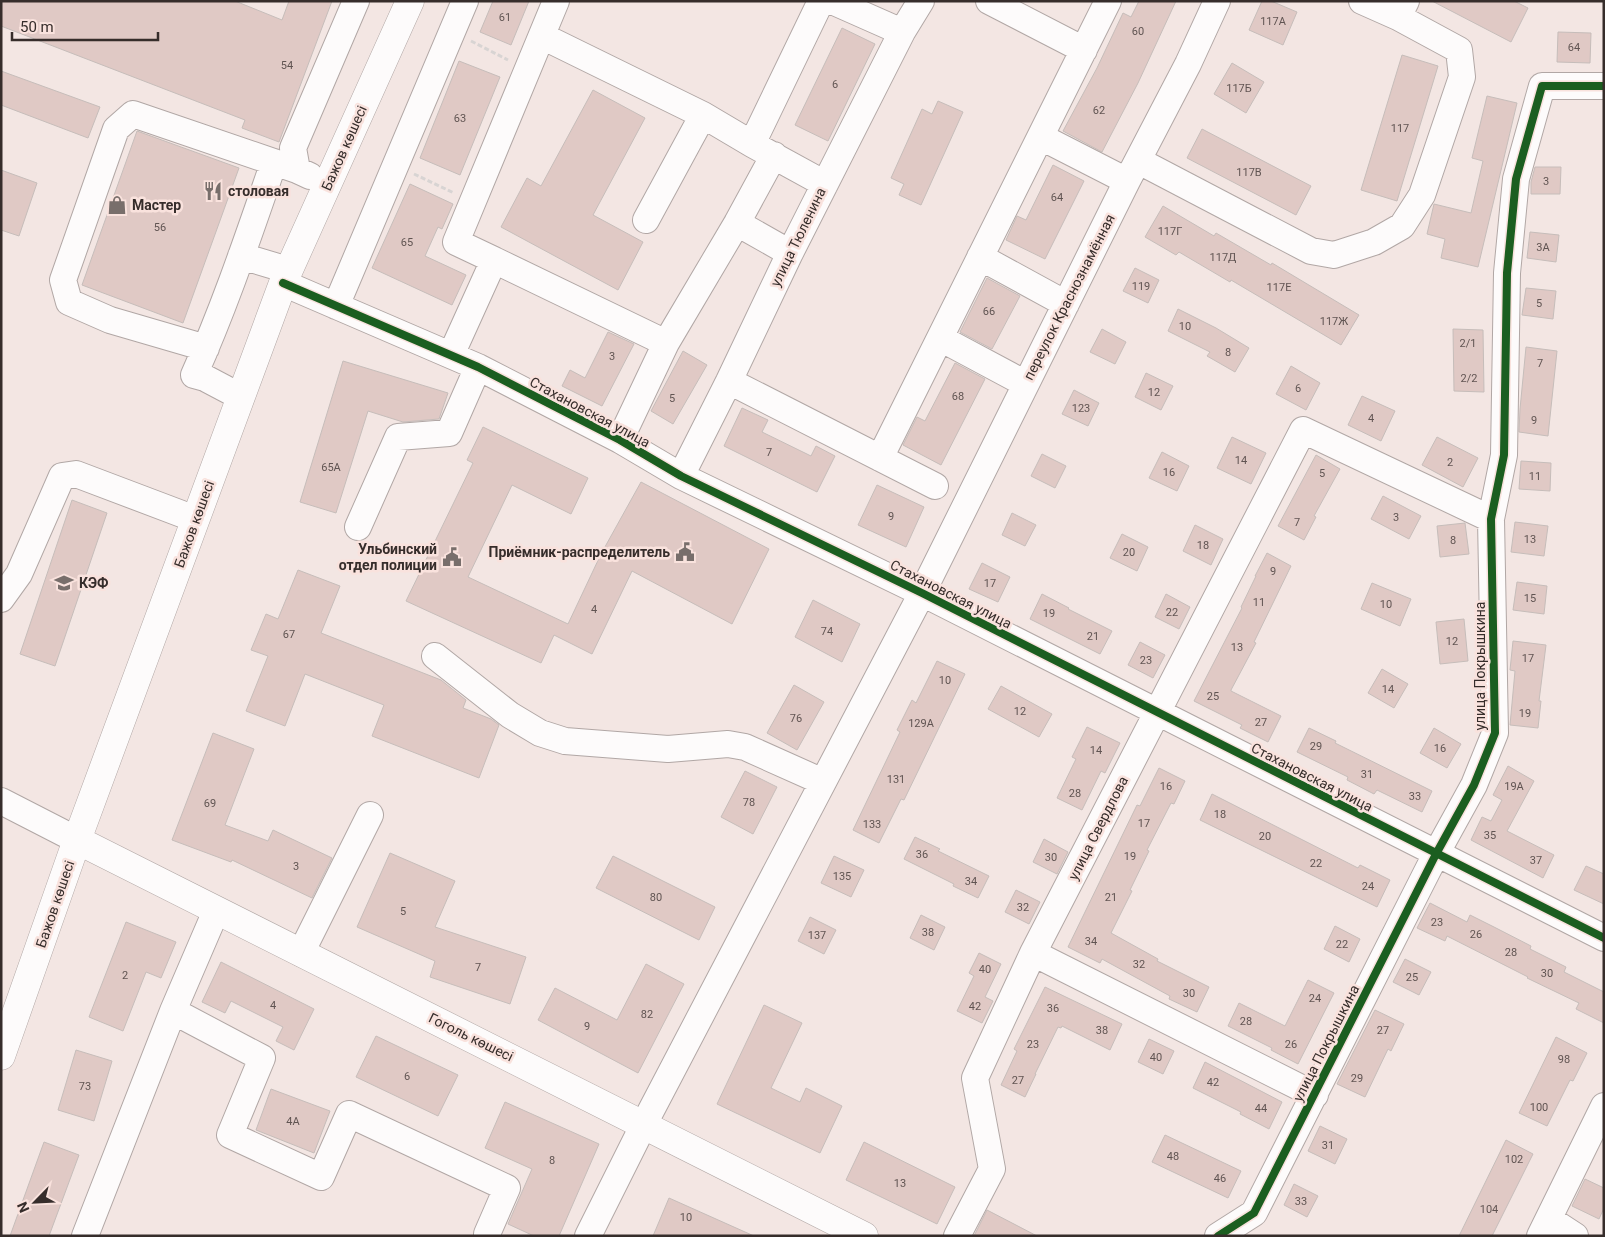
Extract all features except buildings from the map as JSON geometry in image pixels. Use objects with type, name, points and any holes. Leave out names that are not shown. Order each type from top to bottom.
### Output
[{"type":"main road","name":"Бажов көшесі","points":[[1,1056],[77,840],[285,276],[410,1]]},
{"type":"main road","name":"Гоголь көшесі","points":[[77,840],[864,1236]]},
{"type":"street","points":[[241,397],[205,378],[194,376],[241,256],[285,166],[356,1]]},
{"type":"street","points":[[336,306],[466,1]]},
{"type":"street","points":[[556,1],[456,242],[666,343]]},
{"type":"street","points":[[620,440],[666,343],[737,223],[763,150],[821,1]]},
{"type":"street","points":[[832,1],[902,32]]},
{"type":"street","name":"улица Тюленина","points":[[681,476],[790,253],[902,32],[921,1]]},
{"type":"street","points":[[989,1],[1084,50]]},
{"type":"street","points":[[880,458],[1108,1]]},
{"type":"street","name":"переулок Краснознамённая","points":[[588,1236],[644,1124],[922,593],[1217,1]]},
{"type":"street","points":[[1041,138],[1133,171],[1311,251],[1334,255],[1374,242],[1402,226],[1422,195],[1462,77],[1459,50],[1402,9],[1362,1]]},
{"type":"street","points":[[542,36],[703,115],[825,184]]},
{"type":"street","name":"улица Покрышкина","points":[[1218,1236],[1254,1213],[1436,854],[1474,785],[1495,732],[1491,519],[1504,456],[1507,273],[1516,179],[1542,86],[1604,86]]},
{"type":"street","points":[[206,348],[110,320],[69,302],[63,280],[116,129],[133,114],[285,166],[328,184]]},
{"type":"street","points":[[646,220],[703,115]]},
{"type":"street","points":[[737,223],[790,253]]},
{"type":"street","name":"Стахановская улица","points":[[241,256],[285,276],[336,306],[478,367],[620,440],[681,476],[922,593],[1604,938]]},
{"type":"street","points":[[980,257],[1066,304]]},
{"type":"street","points":[[451,355],[494,260]]},
{"type":"street","points":[[940,338],[1026,384]]},
{"type":"street","points":[[358,528],[398,437],[450,433],[478,367]]},
{"type":"street","points":[[729,381],[935,486]]},
{"type":"street","name":"улица Свердлова","points":[[957,1236],[992,1169],[975,1078],[1033,953],[1303,430],[1491,519]]},
{"type":"street","points":[[1,599],[19,574],[62,476],[76,474],[196,520]]},
{"type":"street","points":[[435,656],[510,715],[540,733],[565,741],[668,749],[728,744],[745,747],[823,782]]},
{"type":"street","points":[[5,809],[77,840]]},
{"type":"street","points":[[301,953],[370,815]]},
{"type":"street","points":[[85,1236],[173,1011],[216,911]]},
{"type":"street","name":"улица Покрышкина","points":[[1033,953],[1315,1095]]},
{"type":"street","points":[[173,1011],[262,1058],[230,1135],[322,1177],[349,1114],[508,1188],[487,1234]]},
{"type":"street","points":[[1575,1236],[1544,1227],[1604,1106]]},
{"type":"path","points":[[453,32],[528,71]]},
{"type":"path","points":[[396,165],[473,202]]},
{"type":"cycle path","points":[[1218,1236],[1254,1213],[1436,854],[1474,785],[1495,733],[1491,519],[1504,455],[1507,273],[1516,179],[1542,86],[1604,86]]},
{"type":"cycle path","points":[[283,283],[478,367],[620,440],[681,476],[922,593],[1604,938]]},
{"type":"place","name":"столовая","points":[[213,191]]},
{"type":"place","name":"Мастер","points":[[117,205]]},
{"type":"place","name":"Приёмник-распределитель","points":[[685,552]]},
{"type":"place","name":"Ульбинский отдел полиции","points":[[452,557]]},
{"type":"place","name":"КЭФ","points":[[64,583]]}]
